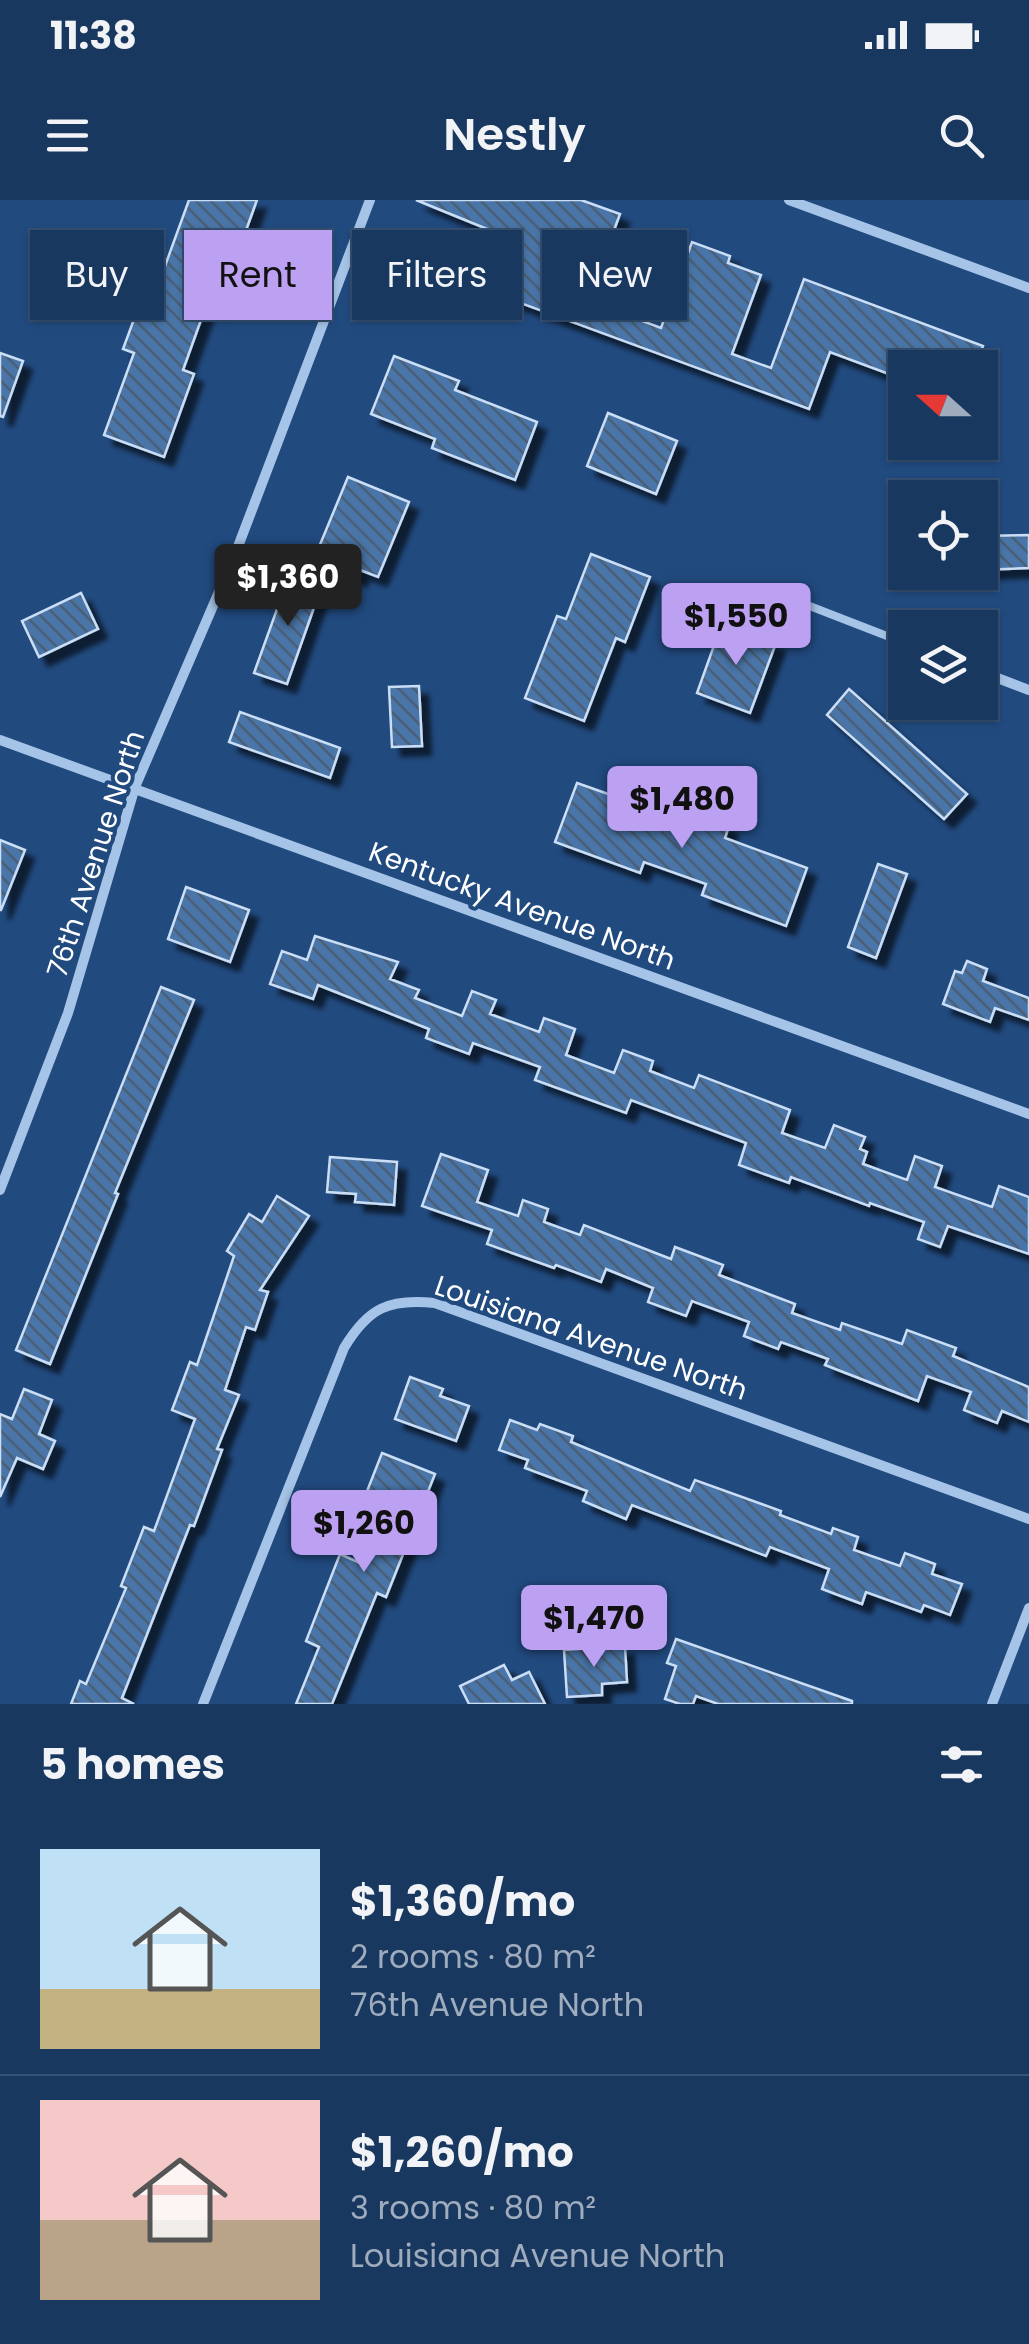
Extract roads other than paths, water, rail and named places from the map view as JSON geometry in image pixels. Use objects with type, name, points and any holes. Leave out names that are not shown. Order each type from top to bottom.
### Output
[{"type":"street","name":"76th Avenue North","points":[[0,1190],[68,1014],[135,788],[234,556],[370,200]]},
{"type":"street","points":[[789,200],[1029,288]]},
{"type":"street","points":[[998,678],[1029,690]]},
{"type":"street","name":"Kentucky Avenue North","points":[[0,740],[1029,1114]]},
{"type":"street","name":"Louisiana Avenue North","points":[[203,1704],[344,1348],[358,1323],[381,1307],[408,1300],[435,1303],[1029,1520]]},
{"type":"street","points":[[992,1704],[1029,1608]]},
{"type":"lane","points":[[807,605],[888,636]]}]
